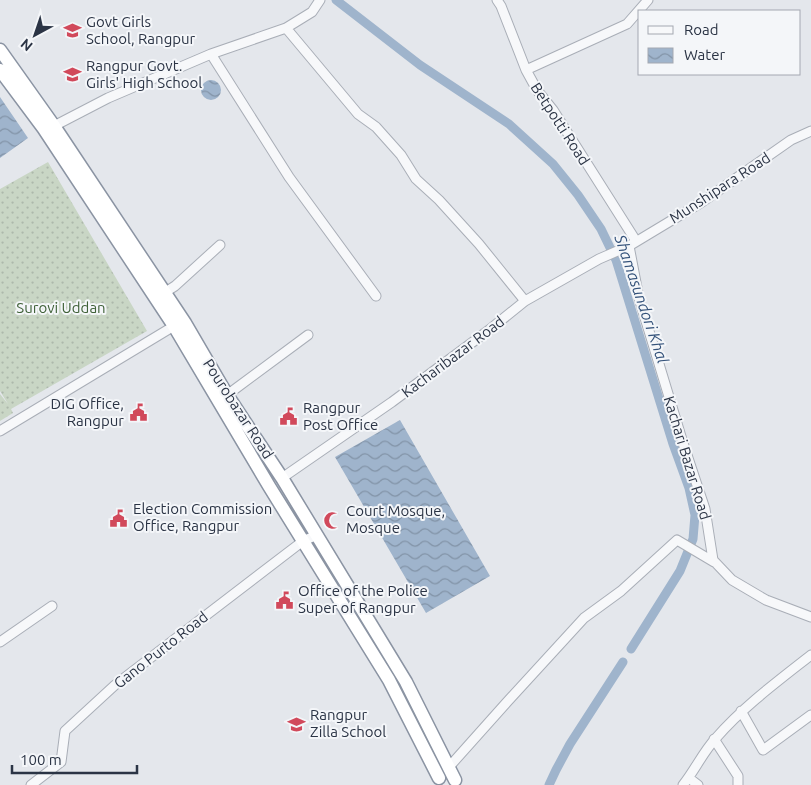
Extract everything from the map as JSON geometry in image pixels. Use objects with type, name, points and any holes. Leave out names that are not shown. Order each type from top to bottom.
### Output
[{"type":"highway","name":"Pourobazar Road","points":[[0,50],[54,126],[185,323],[227,395],[318,535],[406,682],[457,783]]},
{"type":"highway","name":"Pourobazar Road","points":[[0,70],[44,129],[174,326],[269,486],[389,680],[436,782]]},
{"type":"highway","points":[[436,782],[446,777],[451,778],[457,783]]},
{"type":"street","points":[[54,126],[108,98],[211,54],[286,28],[312,12],[320,0]]},
{"type":"street","name":"Betpotti Road","points":[[497,0],[526,70],[537,90],[553,110],[632,243]]},
{"type":"street","points":[[639,10],[648,0]]},
{"type":"street","points":[[526,70],[627,24],[638,11]]},
{"type":"street","points":[[286,28],[358,114],[376,127],[401,155],[416,179],[439,200],[479,244],[525,301]]},
{"type":"street","points":[[211,54],[290,177],[376,296]]},
{"type":"street","name":"Munshipara Road","points":[[632,243],[702,202],[792,140],[811,131]]},
{"type":"street","name":"Kacharibazar Road","points":[[282,478],[392,402],[525,301],[599,259],[632,243]]},
{"type":"street","name":"Kachari Bazar Road","points":[[632,243],[639,298],[658,361],[678,444],[705,509],[714,562]]},
{"type":"street","points":[[164,293],[220,245]]},
{"type":"street","points":[[629,301],[639,298]]},
{"type":"street","points":[[0,431],[174,326]]},
{"type":"street","points":[[227,395],[308,335]]},
{"type":"street","points":[[648,363],[658,361]]},
{"type":"street","name":"Gano Purto Road","points":[[31,785],[61,762],[65,731],[116,685],[303,541],[318,535]]},
{"type":"street","points":[[449,768],[584,618],[621,590],[677,540],[714,562],[732,580],[766,600],[811,617]]},
{"type":"street","points":[[0,642],[52,606]]},
{"type":"street","points":[[698,785],[686,781],[714,739],[741,711],[811,655]]},
{"type":"street","points":[[741,711],[763,750],[811,714]]},
{"type":"street","points":[[714,739],[738,776],[738,785]]},
{"type":"green space","name":"Surovi Uddan","points":[[48,162],[147,331],[11,409],[13,413],[0,421],[0,394],[8,404],[0,391],[0,189]]},
{"type":"water","points":[[211,80],[218,83],[221,90],[218,97],[211,100],[204,97],[201,90],[204,83]]},
{"type":"water","points":[[0,97],[28,138],[0,158]]},
{"type":"water","points":[[400,420],[490,576],[426,613],[335,457]]},
{"type":"waterway","name":"Shamasundori Khal","points":[[336,0],[420,65],[509,124],[553,164],[578,195],[601,229],[616,260],[673,444],[689,488],[695,515],[693,539],[680,571],[631,649]]},
{"type":"waterway","name":"Shamasundori Khal","points":[[549,785],[570,744],[623,662]]},
{"type":"place","name":"Govt Girls School, Rangpur","points":[[72,31]]},
{"type":"place","name":"Rangpur Govt. Girls' High School","points":[[72,75]]},
{"type":"place","name":"DIG Office, Rangpur","points":[[138,413]]},
{"type":"place","name":"Rangpur Post Office","points":[[289,417]]},
{"type":"place","name":"Election Commission Office, Rangpur","points":[[119,518]]},
{"type":"place","name":"Court Mosque, Mosque","points":[[332,520]]},
{"type":"place","name":"Office of the Police Super of Rangpur","points":[[284,600]]},
{"type":"place","name":"Rangpur Zilla School","points":[[296,724]]}]
